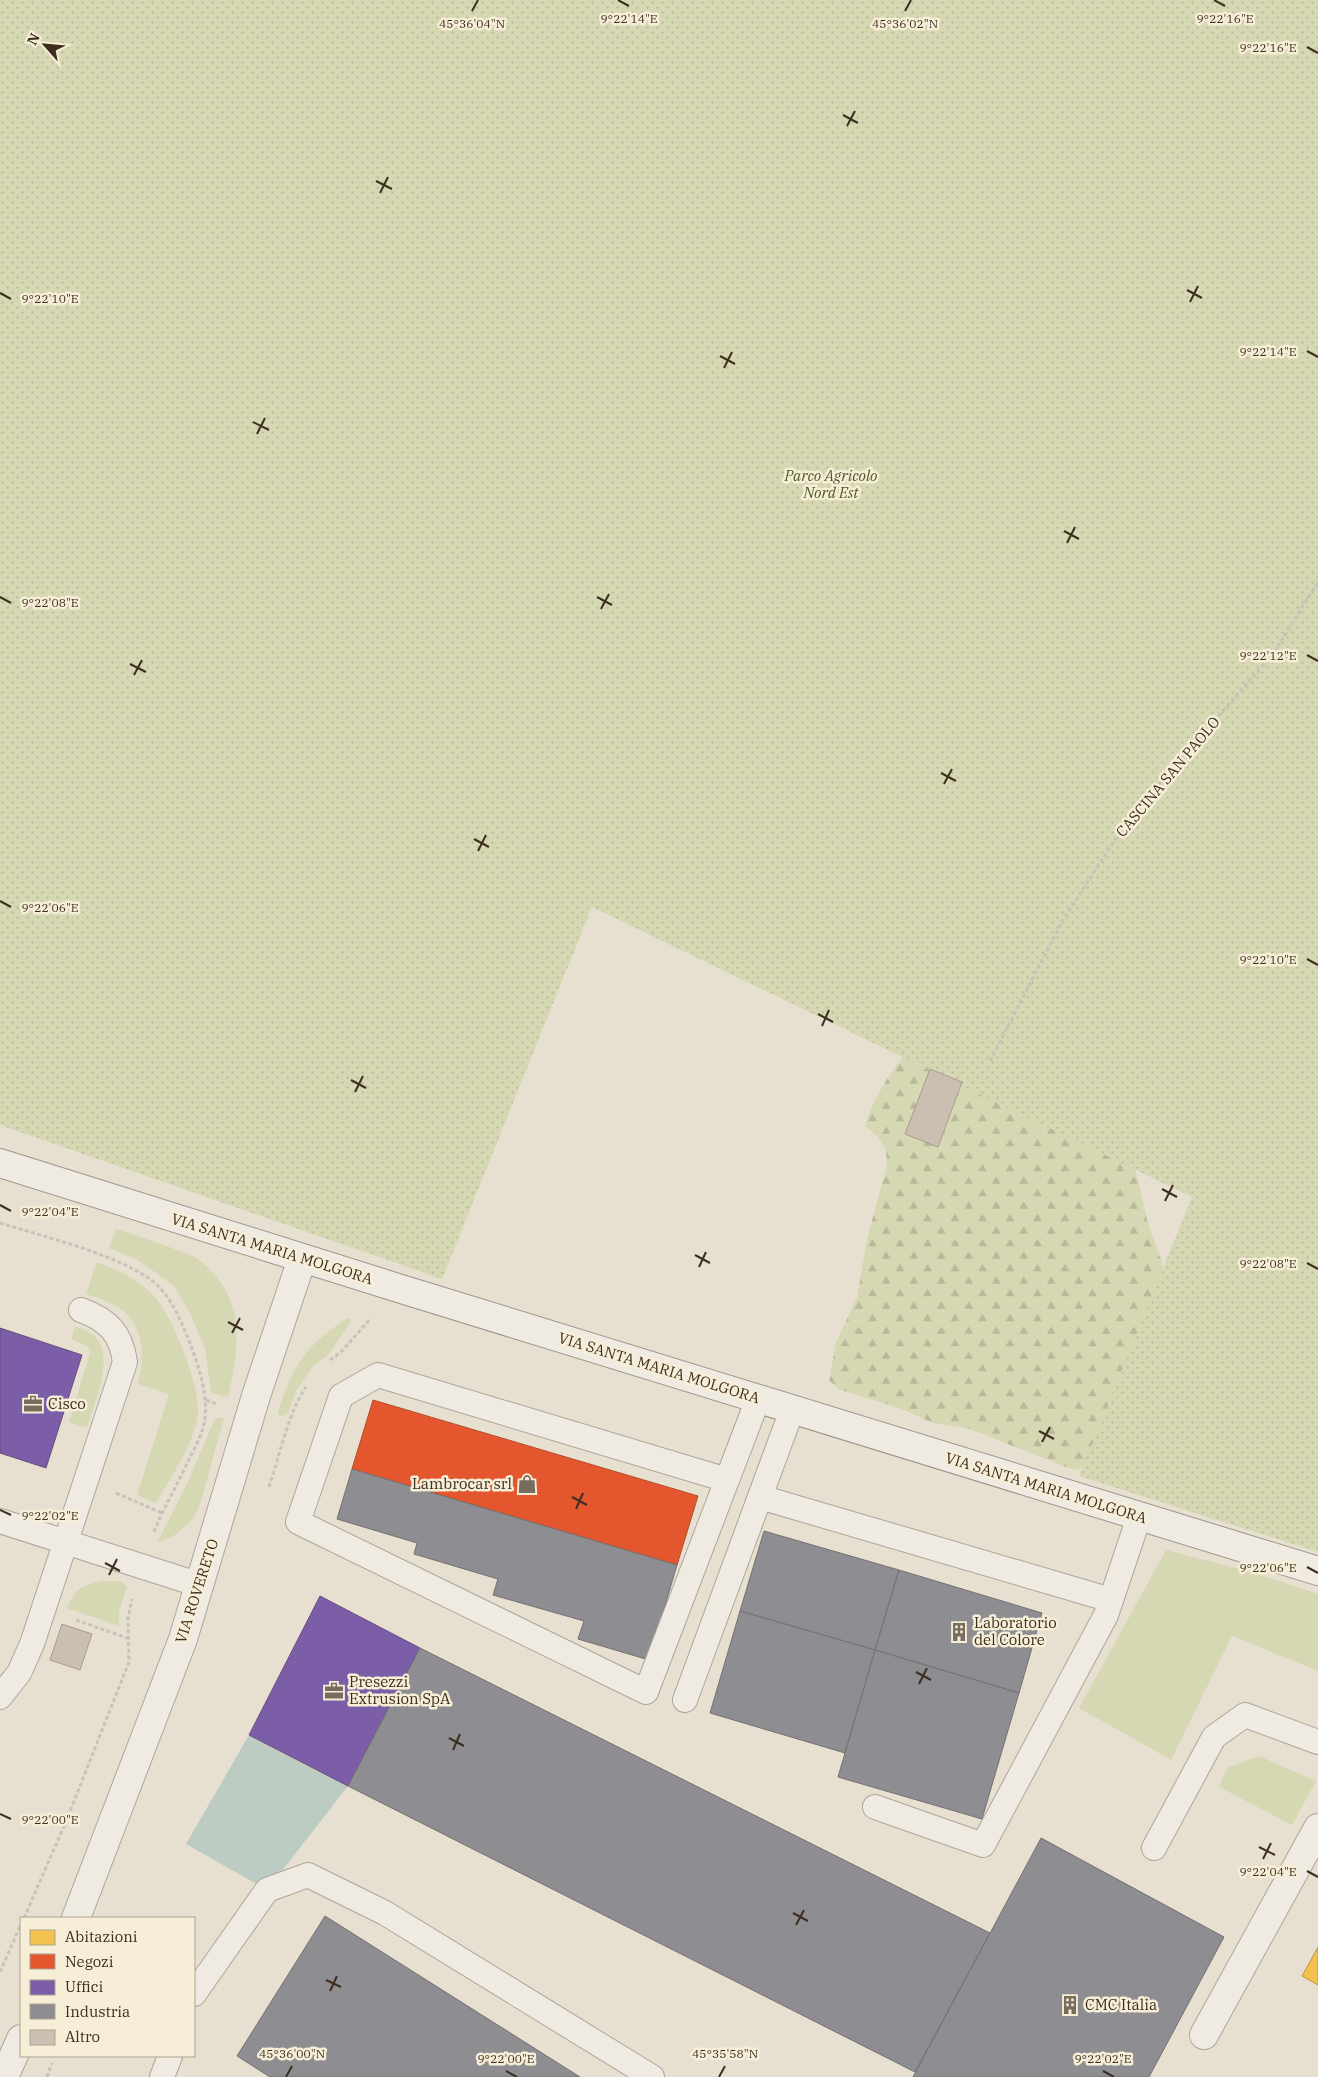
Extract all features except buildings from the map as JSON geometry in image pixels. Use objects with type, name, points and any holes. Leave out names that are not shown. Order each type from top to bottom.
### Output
[{"type":"street","name":"VIA SANTA MARIA MOLGORA","points":[[0,1163],[302,1259],[1318,1571]]},
{"type":"street","name":"VIA ROVERETO","points":[[76,1917],[183,1639],[256,1396],[302,1259]]},
{"type":"street","points":[[1204,2035],[1318,1828]]},
{"type":"street","points":[[4,2077],[20,2041]]},
{"type":"lane","points":[[0,1697],[19,1673],[32,1644],[125,1362],[123,1346],[114,1332],[99,1317],[81,1310]]},
{"type":"lane","points":[[728,1480],[378,1375],[341,1396],[298,1522],[646,1692],[728,1480],[758,1399]]},
{"type":"lane","points":[[685,1700],[792,1410]]},
{"type":"lane","points":[[760,1497],[1111,1600]]},
{"type":"lane","points":[[876,1807],[983,1845],[1106,1615],[1140,1517]]},
{"type":"lane","points":[[0,1521],[200,1585]]},
{"type":"lane","points":[[1154,1848],[1214,1737],[1245,1715],[1318,1742]]},
{"type":"lane","points":[[195,1993],[267,1890],[308,1875],[385,1913],[652,2077]]},
{"type":"lane","points":[[162,2077],[170,2057]]},
{"type":"path","name":"CASCINA SAN PAOLO","points":[[990,1061],[1063,920],[1129,818],[1273,654],[1318,582]]},
{"type":"path","points":[[86,1480],[162,1513]]},
{"type":"path","points":[[43,1609],[130,1639]]},
{"type":"path","points":[[0,1972],[20,1926]]},
{"type":"green space","name":"Parco Agricolo Nord Est","points":[[0,0],[1318,0],[1318,1552],[1079,1476],[1192,1197],[592,907],[442,1279],[0,1125]]},
{"type":"green space","points":[[912,1048],[1132,1155],[1148,1223],[1165,1271],[1091,1466],[1074,1470],[967,1428],[933,1423],[902,1409],[838,1389],[829,1380],[836,1342],[857,1298],[867,1239],[887,1165],[886,1149],[877,1136],[865,1126],[884,1084]]},
{"type":"green space","points":[[116,1229],[195,1257],[214,1274],[225,1289],[232,1305],[236,1322],[235,1359],[228,1397],[211,1393],[205,1349],[191,1315],[174,1286],[138,1260],[109,1248]]},
{"type":"green space","points":[[97,1262],[113,1268],[143,1285],[155,1297],[170,1320],[184,1353],[195,1387],[198,1402],[196,1425],[181,1460],[156,1503],[137,1495],[169,1394],[138,1384],[142,1354],[141,1344],[139,1335],[130,1317],[105,1300],[86,1294]]},
{"type":"green space","points":[[348,1318],[352,1319],[350,1323],[328,1355],[313,1366],[296,1391],[288,1413],[283,1416],[279,1415],[278,1412],[289,1381],[303,1358],[321,1337]]},
{"type":"green space","points":[[75,1326],[93,1335],[100,1344],[103,1354],[102,1380],[87,1428],[69,1422],[90,1353],[88,1347],[71,1339]]},
{"type":"green space","points":[[215,1418],[224,1418],[201,1501],[194,1518],[175,1535],[157,1543],[188,1482]]},
{"type":"green space","points":[[1166,1550],[1255,1573],[1318,1594],[1318,1671],[1232,1636],[1171,1760],[1079,1708]]},
{"type":"green space","points":[[102,1581],[121,1581],[127,1587],[119,1611],[119,1626],[67,1608],[76,1591],[83,1586]]},
{"type":"green space","points":[[1259,1756],[1316,1781],[1292,1825],[1219,1787],[1227,1768]]},
{"type":"shaded area","points":[[249,1735],[348,1786],[267,1890],[186,1844]]},
{"type":"place","name":"Cisco","points":[[33,1404]]},
{"type":"place","name":"Lambrocar srl","points":[[527,1484]]},
{"type":"place","name":"Laboratorio del Colore","points":[[959,1632]]},
{"type":"place","name":"Presezzi Extrusion SpA","points":[[334,1691]]},
{"type":"place","name":"CMC Italia","points":[[1070,2005]]}]
